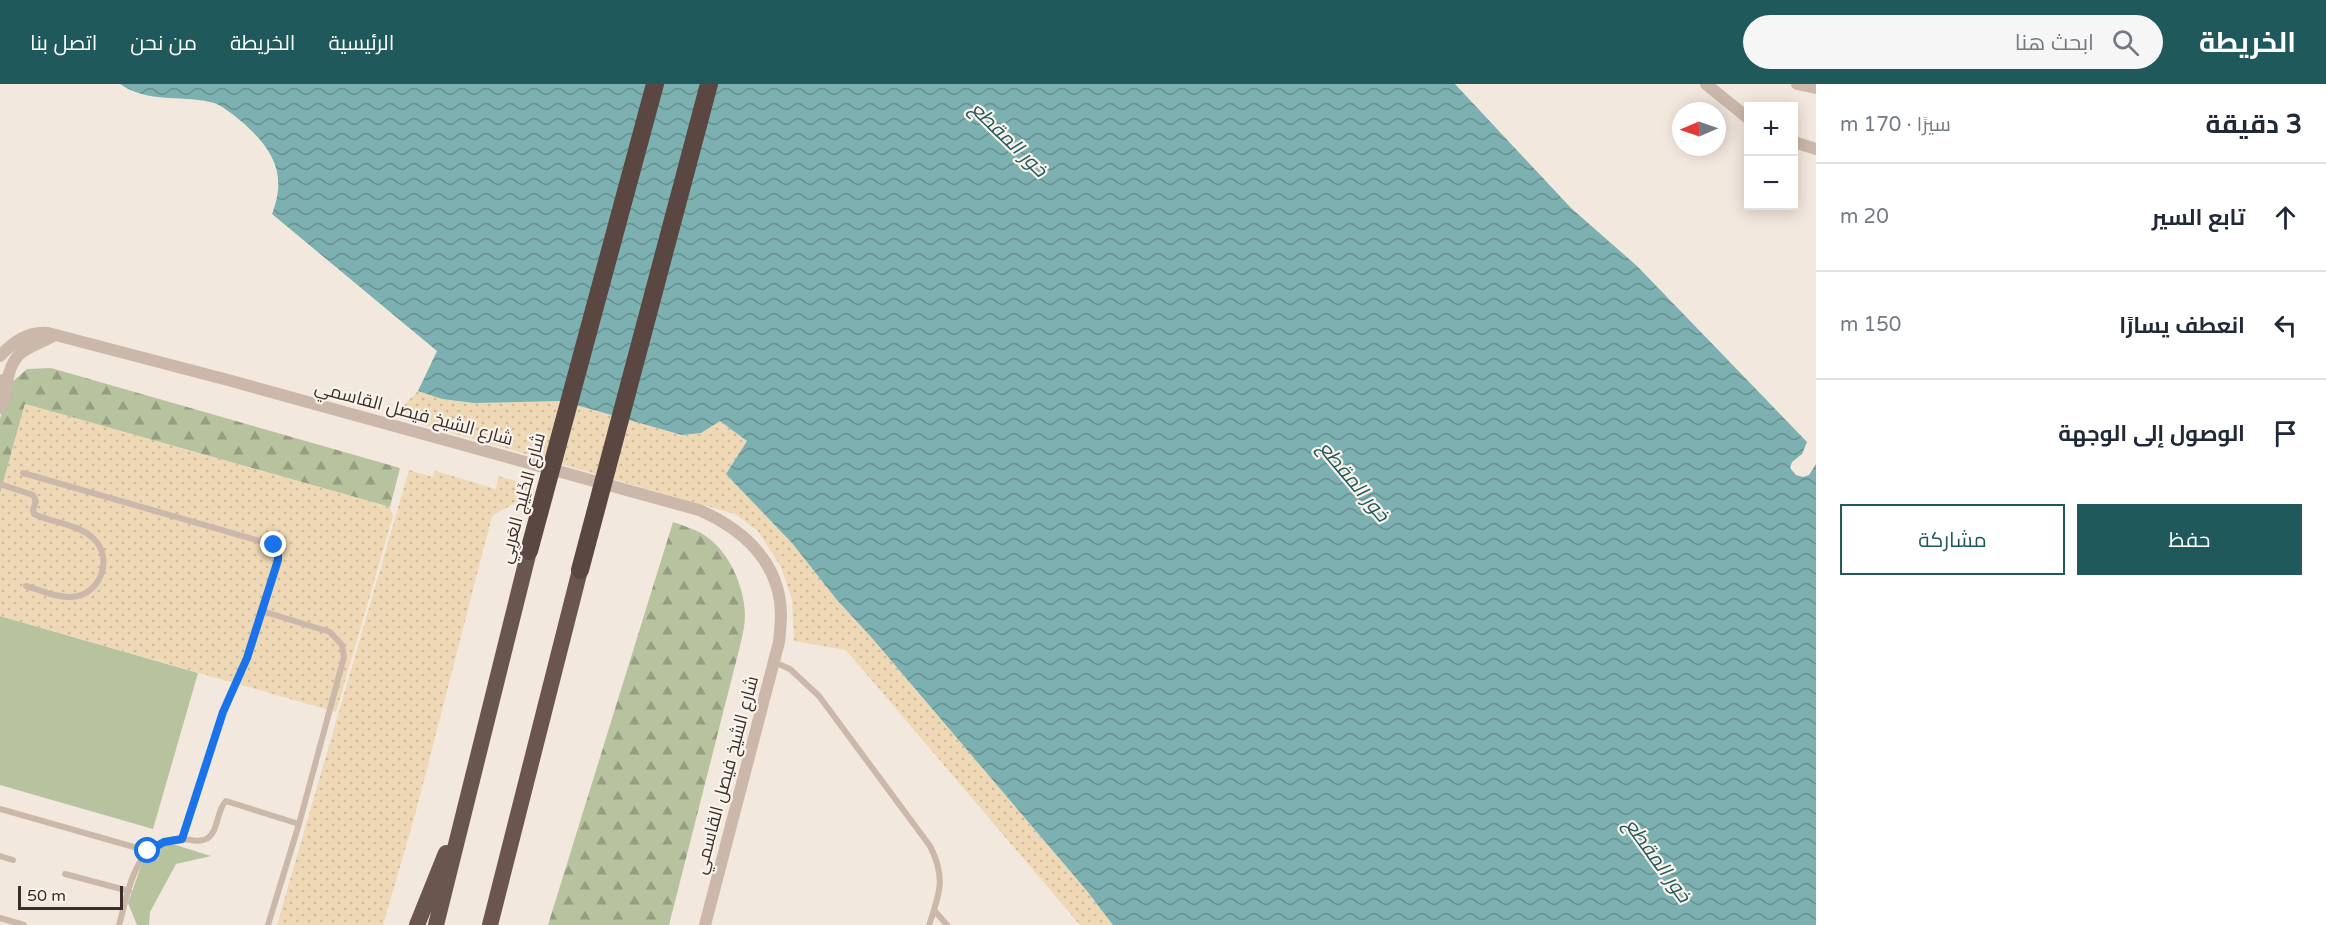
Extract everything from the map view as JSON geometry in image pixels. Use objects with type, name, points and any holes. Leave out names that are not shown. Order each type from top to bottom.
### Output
[{"type":"highway","name":"شارع الخَلِيج العَربِي","points":[[436,925],[529,551],[655,84]]},
{"type":"highway","points":[[490,925],[580,570],[709,84]]},
{"type":"highway","points":[[417,925],[470,794]]},
{"type":"street","points":[[1706,84],[1744,114]]},
{"type":"street","points":[[1797,84],[1816,88]]},
{"type":"street","points":[[1798,143],[1816,149]]},
{"type":"street","name":"شارع الشيخ فيصل القاسمي","points":[[0,356],[12,344],[26,336],[40,332],[55,335],[228,380],[699,510],[721,520],[745,536],[764,558],[776,585],[781,613],[779,642],[705,925]]},
{"type":"street","points":[[0,408],[5,400],[3,382],[22,351],[55,335]]},
{"type":"lane","points":[[24,473],[274,545],[278,550],[279,557],[262,611],[240,675],[223,712],[182,839]]},
{"type":"lane","points":[[0,484],[33,495],[36,498],[34,514],[88,534],[98,543],[103,557],[101,578],[92,589],[80,596],[65,597],[26,586]]},
{"type":"lane","points":[[262,611],[330,632],[339,640],[344,651],[343,663],[299,824],[268,925]]},
{"type":"lane","points":[[774,662],[790,669],[819,696],[930,846],[941,877],[939,894],[929,925]]},
{"type":"lane","points":[[119,925],[135,867],[148,851],[164,842],[182,839],[202,841],[210,836],[222,806],[229,801],[299,824]]},
{"type":"lane","points":[[0,809],[148,851]]},
{"type":"lane","points":[[0,856],[13,860]]},
{"type":"lane","points":[[64,874],[129,891]]},
{"type":"lane","points":[[934,910],[947,925]]},
{"type":"lane","points":[[0,919],[24,925]]},
{"type":"green space","points":[[51,368],[400,468],[390,507],[25,404],[0,494],[0,419],[10,384],[27,369]]},
{"type":"green space","points":[[673,522],[703,535],[721,550],[740,585],[745,617],[741,642],[669,925],[548,925]]},
{"type":"green space","points":[[0,616],[198,673],[153,829],[0,785]]},
{"type":"green space","points":[[166,842],[211,856],[176,864],[150,912],[149,925],[137,925],[128,903],[146,852]]},
{"type":"sand","points":[[418,391],[442,399],[474,403],[562,401],[682,435],[701,433],[720,421],[747,441],[726,474],[792,543],[837,600],[1087,891],[1113,925],[1080,925],[846,650],[794,641],[792,599],[781,567],[758,531],[735,514],[393,416]]},
{"type":"sand","points":[[25,404],[390,507],[393,516],[336,712],[0,616],[0,494]]},
{"type":"sand","points":[[409,470],[433,477],[435,471],[496,489],[498,476],[530,485],[525,497],[492,516],[415,815],[383,925],[277,925]]},
{"type":"water","name":"خور المقطع","points":[[120,84],[1455,84],[1571,208],[1637,266],[1807,442],[1802,454],[1792,462],[1790,468],[1796,475],[1803,477],[1809,475],[1816,464],[1816,925],[1113,925],[1087,891],[837,600],[792,543],[726,474],[747,441],[720,421],[701,433],[682,435],[562,401],[474,403],[442,399],[418,391],[437,351],[272,214],[277,199],[277,174],[269,151],[252,131],[230,112],[214,103],[141,94]]},
{"type":"route","points":[[148,851],[164,842],[182,839],[223,712],[247,658],[279,557],[277,547],[274,545]]}]
